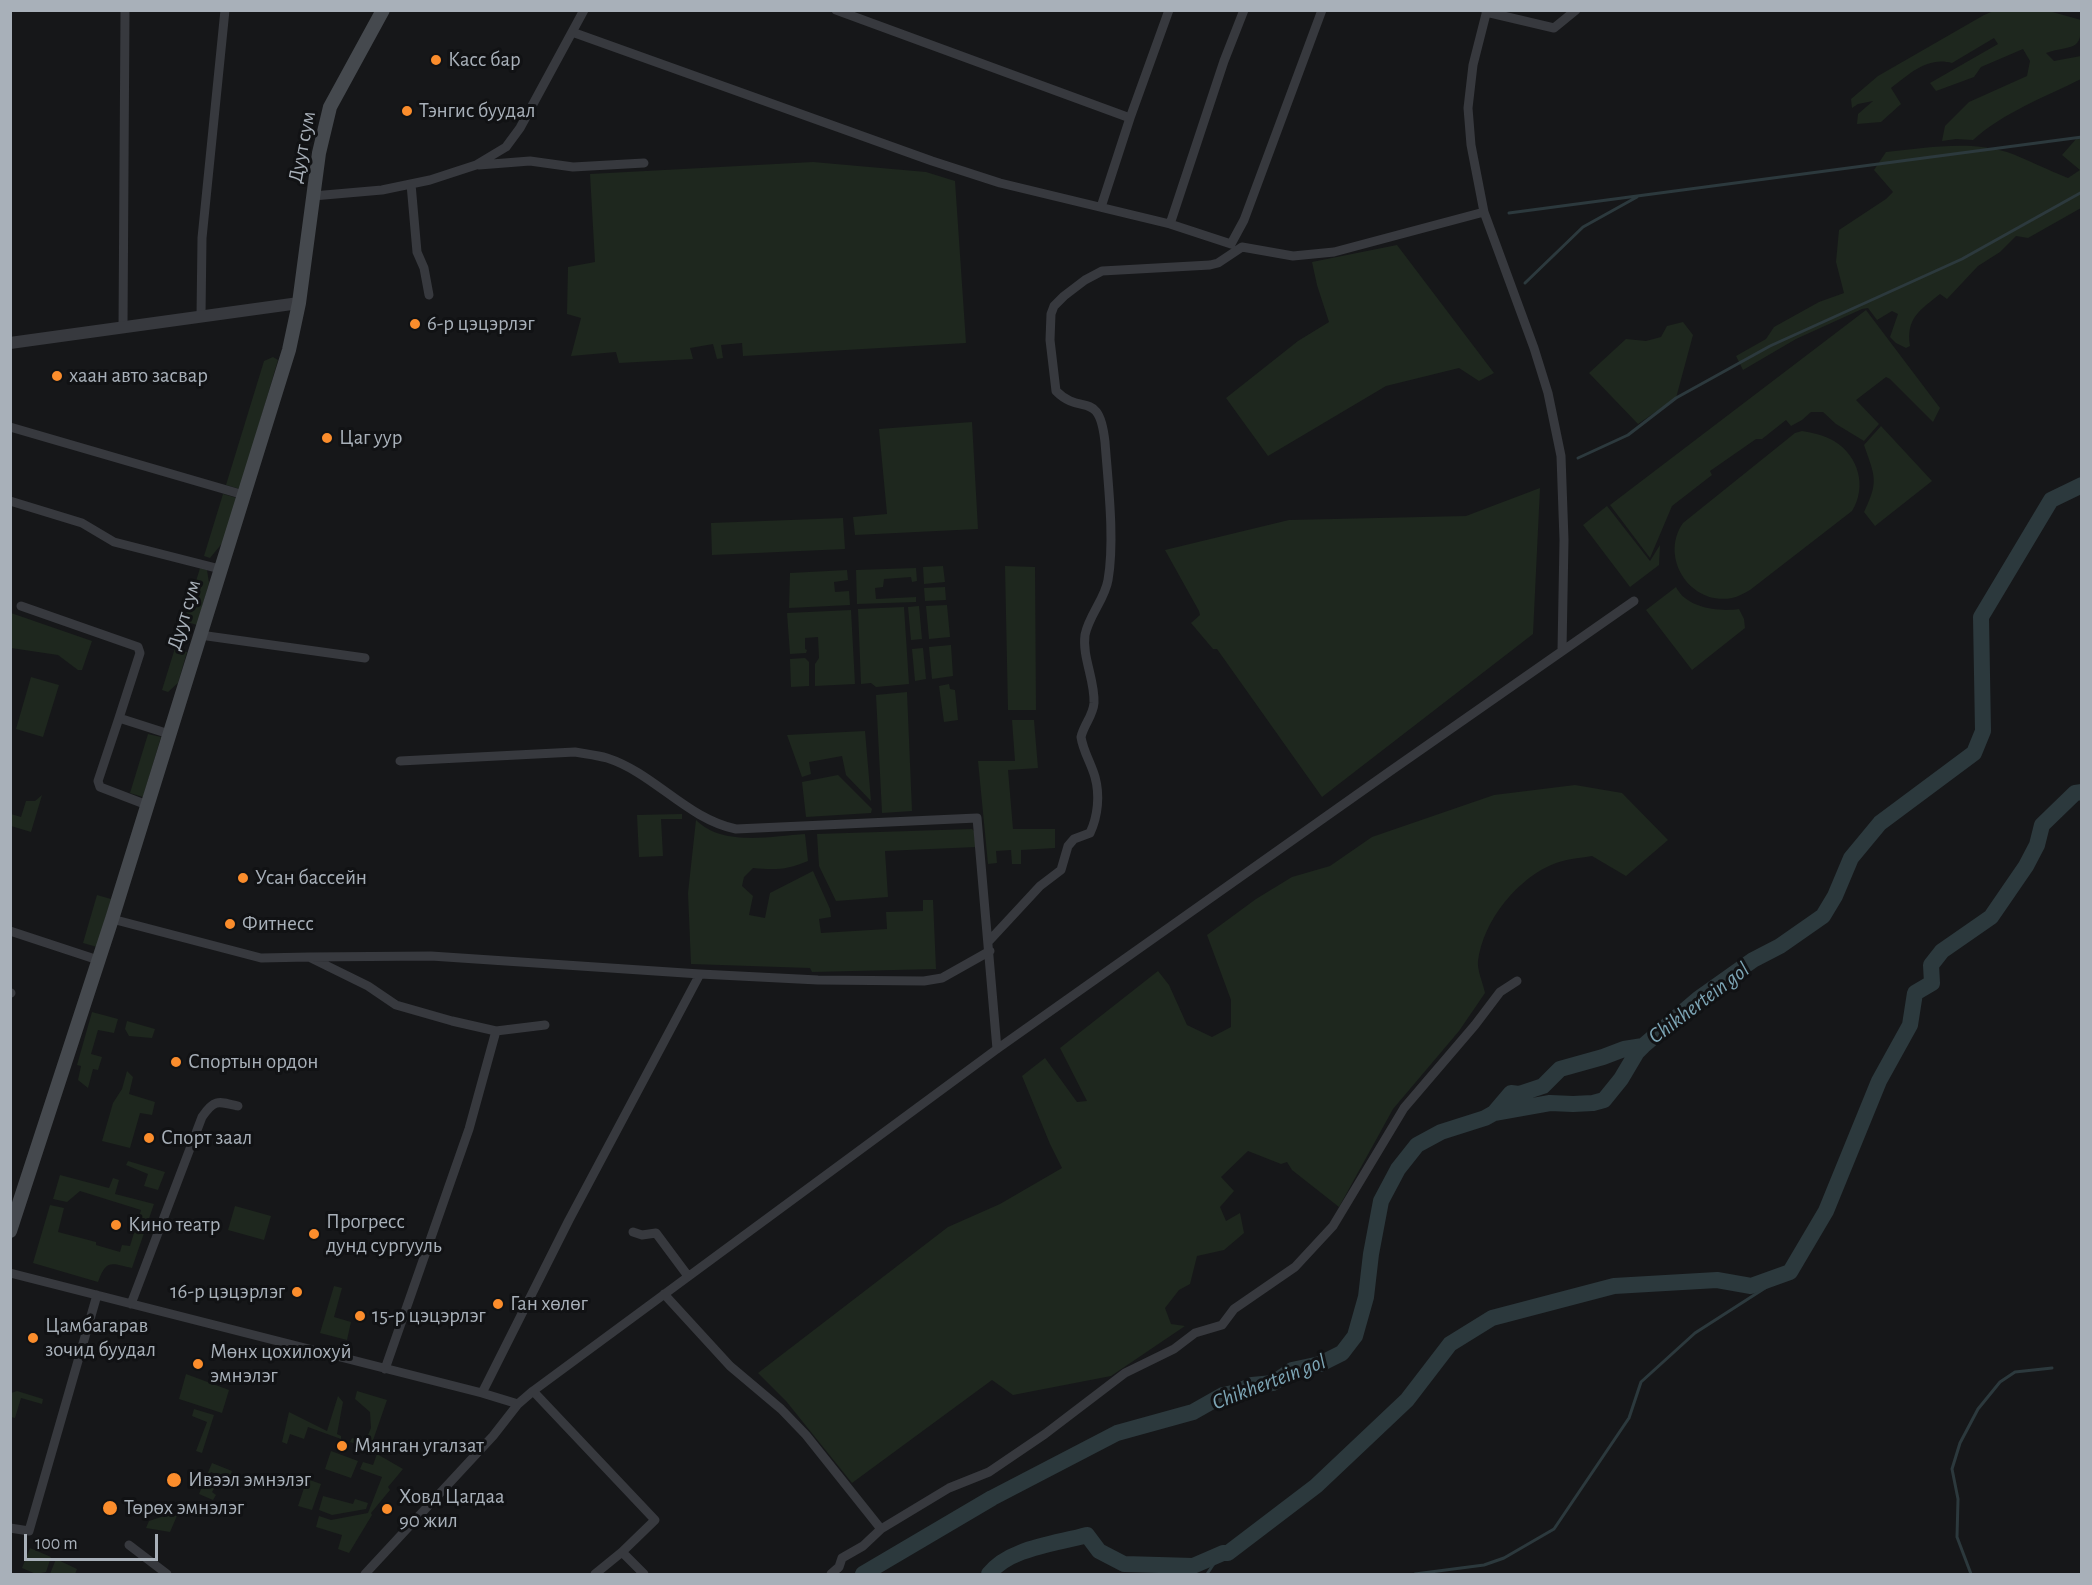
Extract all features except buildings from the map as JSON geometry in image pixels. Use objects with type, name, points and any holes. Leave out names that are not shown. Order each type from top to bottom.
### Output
[{"type":"main road","name":"Дуут сум","points":[[10,1231],[112,919],[289,350],[299,303],[319,153],[330,107],[383,10]]},
{"type":"street","points":[[123,328],[125,10]]},
{"type":"street","points":[[201,316],[202,238],[225,10]]},
{"type":"street","points":[[476,165],[506,147],[520,128],[584,10]]},
{"type":"street","points":[[836,10],[1130,118]]},
{"type":"street","points":[[1101,207],[1169,10]]},
{"type":"street","points":[[1170,224],[1224,61],[1244,10]]},
{"type":"street","points":[[1231,244],[1244,220],[1322,10]]},
{"type":"street","points":[[1562,650],[1564,540],[1561,456],[1548,393],[1534,348],[1484,212],[1471,145],[1468,108],[1473,64],[1486,11],[1554,28],[1576,10]]},
{"type":"street","points":[[572,32],[932,161],[1000,183],[1170,224],[1242,247],[1293,256],[1334,252],[1484,212]]},
{"type":"street","points":[[313,196],[382,190],[476,165],[530,161],[573,166],[644,163]]},
{"type":"street","points":[[411,184],[417,252],[424,268],[429,295]]},
{"type":"street","points":[[989,941],[1040,886],[1061,870],[1068,846],[1074,839],[1090,833],[1095,824],[1098,802],[1095,778],[1081,737],[1093,711],[1094,703],[1094,684],[1086,652],[1085,633],[1102,600],[1108,583],[1111,563],[1106,442],[1103,425],[1095,409],[1061,397],[1056,391],[1050,340],[1051,314],[1054,306],[1064,296],[1084,280],[1102,271],[1210,265],[1242,247]]},
{"type":"street","points":[[10,343],[299,303]]},
{"type":"street","points":[[10,427],[244,495]]},
{"type":"street","points":[[10,501],[82,523],[114,542],[220,569]]},
{"type":"street","points":[[365,1575],[493,1436],[518,1404],[533,1391],[998,1049],[1634,601]]},
{"type":"street","points":[[21,606],[138,647],[140,653],[98,785],[147,805]]},
{"type":"street","points":[[200,635],[365,658]]},
{"type":"street","points":[[119,718],[169,734]]},
{"type":"street","points":[[400,761],[575,752],[588,754],[609,759],[633,770],[719,825],[736,829],[977,818],[998,1049]]},
{"type":"street","points":[[112,919],[261,958],[431,956],[818,980],[924,981],[942,978],[990,951]]},
{"type":"street","points":[[10,931],[98,960]]},
{"type":"street","points":[[309,957],[368,986],[396,1005],[496,1031],[545,1025]]},
{"type":"street","points":[[482,1393],[569,1220],[700,974]]},
{"type":"street","points":[[831,1575],[839,1567],[842,1558],[863,1546],[881,1530],[949,1488],[989,1472],[1045,1434],[1125,1373],[1174,1348],[1195,1333],[1222,1325],[1234,1309],[1295,1267],[1333,1226],[1404,1108],[1500,992],[1517,981]]},
{"type":"street","points":[[386,1369],[469,1129],[496,1031]]},
{"type":"street","points":[[131,1304],[202,1117],[210,1105],[220,1101],[238,1106]]},
{"type":"street","points":[[633,1232],[642,1235],[656,1233],[688,1276]]},
{"type":"street","points":[[10,1273],[518,1404]]},
{"type":"street","points":[[664,1293],[730,1366],[782,1409],[881,1530]]},
{"type":"street","points":[[10,1528],[29,1531],[97,1295]]},
{"type":"street","points":[[533,1391],[655,1520],[596,1575]]},
{"type":"street","points":[[129,1545],[167,1575]]},
{"type":"street","points":[[622,1552],[644,1575]]},
{"type":"shaded area","points":[[1996,10],[2049,11],[2081,20],[2080,38],[2074,46],[2046,53],[2054,61],[2081,56],[2081,79],[2011,113],[1973,140],[1942,141],[1945,126],[1969,102],[2027,76],[2030,61],[2023,49],[1981,67],[1974,77],[1936,91],[1930,83],[1998,44],[1994,38],[1952,63],[1935,62],[1912,72],[1891,88],[1901,104],[1881,122],[1857,124],[1858,114],[1873,101],[1858,104],[1852,108],[1851,99],[1878,76]]},
{"type":"shaded area","points":[[2081,136],[2081,208],[2028,238],[2016,236],[2000,252],[1978,266],[1947,299],[1940,294],[1920,311],[1912,322],[1909,336],[1910,346],[1906,348],[1890,337],[1898,314],[1892,311],[1877,320],[1868,308],[1796,339],[1743,370],[1736,356],[1766,339],[1774,327],[1819,302],[1844,293],[1836,262],[1839,230],[1893,192],[1874,170],[1886,152],[1946,146],[1992,148],[2015,155],[2068,178],[2080,170],[2062,155]]},
{"type":"shaded area","points":[[813,162],[926,172],[955,181],[966,343],[743,356],[742,343],[721,345],[723,358],[717,359],[713,344],[690,348],[693,359],[619,363],[616,352],[571,356],[581,318],[567,314],[568,267],[595,262],[590,174]]},
{"type":"shaded area","points":[[1397,245],[1494,373],[1479,381],[1459,368],[1386,386],[1268,456],[1226,398],[1298,341],[1329,322],[1312,262]]},
{"type":"shaded area","points":[[1866,310],[1940,408],[1933,422],[1886,377],[1856,400],[1879,424],[1864,441],[1836,424],[1823,412],[1811,412],[1791,426],[1786,420],[1762,439],[1756,439],[1710,471],[1712,475],[1672,506],[1650,558],[1610,505]]},
{"type":"shaded area","points":[[1683,322],[1693,335],[1676,398],[1638,424],[1589,373],[1626,339],[1646,341],[1661,337],[1667,326]]},
{"type":"shaded area","points":[[273,357],[278,360],[240,489],[226,485],[264,361]]},
{"type":"shaded area","points":[[972,422],[978,529],[855,535],[853,517],[887,514],[879,429]]},
{"type":"shaded area","points":[[1881,426],[1932,481],[1875,526],[1864,512],[1872,493],[1874,479],[1864,445]]},
{"type":"shaded area","points":[[1802,431],[1830,439],[1843,447],[1855,463],[1859,492],[1852,511],[1750,590],[1739,596],[1717,598],[1703,594],[1692,587],[1677,564],[1675,550],[1676,536],[1683,523],[1795,433]]},
{"type":"shaded area","points":[[1540,488],[1533,634],[1322,797],[1217,649],[1213,649],[1191,623],[1200,615],[1199,611],[1165,550],[1289,520],[1466,516]]},
{"type":"shaded area","points":[[223,494],[237,498],[224,541],[210,558],[204,556]]},
{"type":"shaded area","points":[[1607,506],[1650,561],[1660,545],[1659,565],[1630,587],[1583,525]]},
{"type":"shaded area","points":[[843,518],[845,549],[712,555],[711,523]]},
{"type":"shaded area","points":[[943,566],[945,582],[924,584],[923,567]]},
{"type":"shaded area","points":[[1005,566],[1035,567],[1036,710],[1008,710]]},
{"type":"shaded area","points":[[200,568],[207,570],[209,583],[197,625],[184,621]]},
{"type":"shaded area","points":[[916,568],[917,581],[912,582],[911,577],[884,579],[883,587],[875,588],[876,599],[916,597],[916,602],[857,604],[856,570]]},
{"type":"shaded area","points":[[847,570],[848,580],[834,582],[835,592],[849,591],[850,605],[789,608],[790,573]]},
{"type":"shaded area","points":[[945,587],[946,600],[925,601],[924,588]]},
{"type":"shaded area","points":[[1676,587],[1687,600],[1695,604],[1713,609],[1739,609],[1744,619],[1745,628],[1692,670],[1646,610]]},
{"type":"shaded area","points":[[947,605],[950,637],[929,639],[926,606]]},
{"type":"shaded area","points":[[919,606],[922,639],[911,640],[908,607]]},
{"type":"shaded area","points":[[904,607],[909,684],[876,687],[871,683],[861,684],[858,609]]},
{"type":"shaded area","points":[[851,610],[855,684],[815,686],[815,664],[819,658],[818,637],[805,638],[806,653],[790,654],[787,613]]},
{"type":"shaded area","points":[[11,613],[92,641],[82,670],[78,670],[58,655],[11,648]]},
{"type":"shaded area","points":[[951,645],[953,676],[932,679],[929,647]]},
{"type":"shaded area","points":[[175,648],[187,652],[178,683],[168,692],[162,690]]},
{"type":"shaded area","points":[[923,648],[926,679],[915,681],[912,649]]},
{"type":"shaded area","points":[[805,658],[809,662],[809,686],[791,687],[790,659]]},
{"type":"shaded area","points":[[31,677],[59,685],[43,737],[16,729]]},
{"type":"shaded area","points":[[949,684],[950,689],[955,690],[958,720],[944,722],[939,686]]},
{"type":"shaded area","points":[[907,692],[912,811],[882,813],[876,695]]},
{"type":"shaded area","points":[[1012,720],[1034,720],[1038,768],[1008,770],[1013,829],[1055,829],[1055,848],[1021,850],[1021,864],[1012,864],[1011,850],[996,851],[997,863],[988,864],[978,761],[1015,761]]},
{"type":"shaded area","points":[[865,731],[871,801],[846,775],[842,756],[809,762],[811,774],[802,777],[787,735]]},
{"type":"shaded area","points":[[148,734],[161,737],[143,797],[130,793]]},
{"type":"shaded area","points":[[838,775],[872,809],[871,813],[806,817],[802,782]]},
{"type":"shaded area","points":[[1575,785],[1622,793],[1668,840],[1626,876],[1592,856],[1569,860],[1556,863],[1528,879],[1505,902],[1495,916],[1481,946],[1478,965],[1485,993],[1459,1031],[1393,1109],[1339,1207],[1292,1170],[1287,1162],[1281,1164],[1248,1151],[1221,1177],[1234,1191],[1220,1207],[1226,1221],[1240,1213],[1244,1233],[1224,1250],[1197,1256],[1190,1284],[1179,1290],[1165,1308],[1171,1324],[1185,1326],[1111,1376],[1013,1395],[992,1380],[852,1483],[786,1401],[758,1373],[948,1227],[1000,1204],[1062,1168],[1022,1076],[1045,1058],[1077,1102],[1087,1101],[1060,1048],[1158,971],[1169,985],[1187,1025],[1212,1037],[1231,1027],[1231,1000],[1207,935],[1256,899],[1292,877],[1330,866],[1372,837],[1494,795]]},
{"type":"shaded area","points":[[42,795],[31,832],[11,826],[11,814],[21,817],[26,801],[35,801]]},
{"type":"shaded area","points":[[682,814],[682,819],[661,819],[663,856],[639,857],[637,815]]},
{"type":"shaded area","points":[[696,820],[720,834],[733,837],[763,838],[805,834],[808,861],[781,869],[753,868],[744,877],[742,886],[753,896],[749,915],[765,918],[770,893],[813,871],[830,909],[831,917],[819,919],[821,933],[887,929],[886,912],[923,911],[923,900],[933,900],[936,969],[812,972],[810,968],[691,964],[688,893]]},
{"type":"shaded area","points":[[972,829],[975,832],[976,847],[885,851],[888,897],[836,901],[819,866],[817,834]]},
{"type":"shaded area","points":[[97,895],[111,899],[97,947],[83,943]]},
{"type":"shaded area","points":[[92,1012],[118,1019],[114,1033],[98,1030],[91,1054],[102,1057],[98,1070],[93,1069],[88,1088],[78,1080],[81,1066],[77,1065]]},
{"type":"shaded area","points":[[127,1021],[155,1029],[152,1038],[129,1036],[125,1029]]},
{"type":"shaded area","points":[[127,1071],[133,1077],[129,1094],[155,1102],[152,1115],[140,1113],[130,1148],[102,1141],[113,1103],[122,1089]]},
{"type":"shaded area","points":[[128,1161],[165,1172],[158,1190],[144,1186],[148,1174],[126,1165]]},
{"type":"shaded area","points":[[60,1175],[109,1188],[113,1178],[119,1180],[115,1194],[154,1204],[132,1268],[114,1264],[107,1266],[98,1282],[33,1263],[50,1205],[64,1208],[58,1232],[96,1242],[96,1245],[120,1252],[122,1245],[130,1246],[141,1210],[80,1191],[67,1202],[53,1199]]},
{"type":"shaded area","points":[[235,1206],[271,1216],[264,1240],[228,1230]]},
{"type":"shaded area","points":[[334,1286],[342,1288],[334,1317],[351,1322],[347,1340],[320,1333]]},
{"type":"shaded area","points":[[186,1374],[229,1390],[222,1413],[179,1399]]},
{"type":"shaded area","points":[[17,1391],[43,1399],[42,1404],[21,1398],[15,1418],[11,1417],[11,1393]]},
{"type":"shaded area","points":[[357,1391],[387,1400],[370,1449],[350,1442],[352,1438],[365,1442],[371,1428],[370,1412],[355,1399]]},
{"type":"shaded area","points":[[338,1396],[343,1402],[337,1434],[341,1436],[341,1439],[308,1427],[304,1439],[290,1434],[287,1444],[282,1442],[289,1412],[327,1431]]},
{"type":"shaded area","points":[[194,1409],[214,1415],[202,1453],[196,1451],[207,1422],[192,1416]]},
{"type":"shaded area","points":[[331,1451],[358,1461],[351,1478],[325,1469]]},
{"type":"shaded area","points":[[377,1454],[403,1469],[388,1487],[390,1490],[371,1513],[372,1515],[349,1553],[338,1549],[342,1535],[316,1527],[319,1516],[331,1520],[368,1513],[382,1477],[360,1469],[363,1462],[373,1465]]},
{"type":"shaded area","points":[[212,1463],[232,1471],[229,1480],[211,1472],[207,1477],[208,1482],[215,1487],[212,1492],[216,1495],[213,1500],[199,1494]]},
{"type":"shaded area","points":[[307,1479],[321,1484],[312,1510],[298,1506]]},
{"type":"shaded area","points":[[323,1496],[353,1504],[355,1499],[368,1503],[366,1509],[332,1515],[319,1510]]},
{"type":"shaded area","points":[[179,1511],[170,1532],[146,1528],[149,1521]]},
{"type":"shaded area","points":[[30,1548],[51,1557],[46,1572],[36,1574],[22,1568]]},
{"type":"shaded area","points":[[56,1559],[77,1569],[75,1574],[50,1574]]},
{"type":"waterway","points":[[1509,213],[2082,137]]},
{"type":"waterway","points":[[1578,458],[1628,435],[1676,398],[1770,346],[1962,259],[2082,192]]},
{"type":"waterway","points":[[1525,283],[1583,227],[1637,197]]},
{"type":"waterway","name":"Chikhertein gol","points":[[863,1574],[992,1498],[1117,1433],[1193,1412],[1223,1395],[1252,1385],[1273,1383],[1292,1370],[1320,1364],[1342,1353],[1355,1336],[1366,1297],[1381,1201],[1398,1169],[1417,1145],[1441,1132],[1485,1118],[1494,1113],[1511,1093],[1519,1094],[1543,1086],[1560,1069],[1624,1049],[1643,1046],[1698,999],[1753,960],[1780,946],[1823,916],[1835,896],[1851,858],[1880,823],[1974,753],[1983,731],[1981,617],[2051,500],[2082,485]]},
{"type":"waterway","points":[[989,1574],[1008,1558],[1020,1553],[1087,1535],[1099,1551],[1124,1564],[1193,1566],[1228,1553],[1316,1486],[1407,1400],[1450,1344],[1492,1318],[1614,1286],[1717,1280],[1751,1286],[1790,1272],[1826,1211],[1879,1081],[1910,1025],[1915,993],[1932,983],[1931,965],[1942,951],[1991,917],[2026,866],[2037,845],[2042,825],[2075,793],[2082,792]]},
{"type":"waterway","points":[[1494,1113],[1550,1103],[1593,1103],[1604,1100],[1643,1046]]},
{"type":"waterway","points":[[1415,1574],[1484,1565],[1504,1558],[1554,1529],[1629,1418],[1641,1382],[1695,1333],[1790,1272]]},
{"type":"waterway","points":[[1971,1574],[1957,1537],[1958,1499],[1952,1469],[1960,1443],[1978,1409],[2000,1382],[2015,1372],[2052,1368]]},
{"type":"waterway","points":[[1207,1574],[1215,1562],[1228,1553]]},
{"type":"place","name":"Касс бар","points":[[436,60]]},
{"type":"place","name":"Тэнгис буудал","points":[[407,111]]},
{"type":"place","name":"6-р цэцэрлэг","points":[[415,324]]},
{"type":"place","name":"хаан авто засвар","points":[[57,376]]},
{"type":"place","name":"Цаг уур","points":[[327,438]]},
{"type":"place","name":"Усан бассейн","points":[[243,878]]},
{"type":"place","name":"Фитнесс","points":[[230,924]]},
{"type":"place","name":"Спортын ордон","points":[[176,1062]]},
{"type":"place","name":"Спорт заал","points":[[149,1138]]},
{"type":"place","name":"Кино театр","points":[[116,1225]]},
{"type":"place","name":"Прогресс дунд сургууль","points":[[314,1234]]},
{"type":"place","name":"16-р цэцэрлэг","points":[[297,1292]]},
{"type":"place","name":"Ган хөлөг","points":[[498,1304]]},
{"type":"place","name":"15-р цэцэрлэг","points":[[360,1316]]},
{"type":"place","name":"Цамбагарав зочид буудал","points":[[33,1338]]},
{"type":"place","name":"Мөнх цохилохуй эмнэлэг","points":[[198,1364]]},
{"type":"place","name":"Мянган угалзат","points":[[342,1446]]},
{"type":"place","name":"Ивээл эмнэлэг","points":[[174,1480]]},
{"type":"place","name":"Төрөх эмнэлэг","points":[[110,1508]]},
{"type":"place","name":"Ховд Цагдаа 90 жил","points":[[387,1509]]}]
